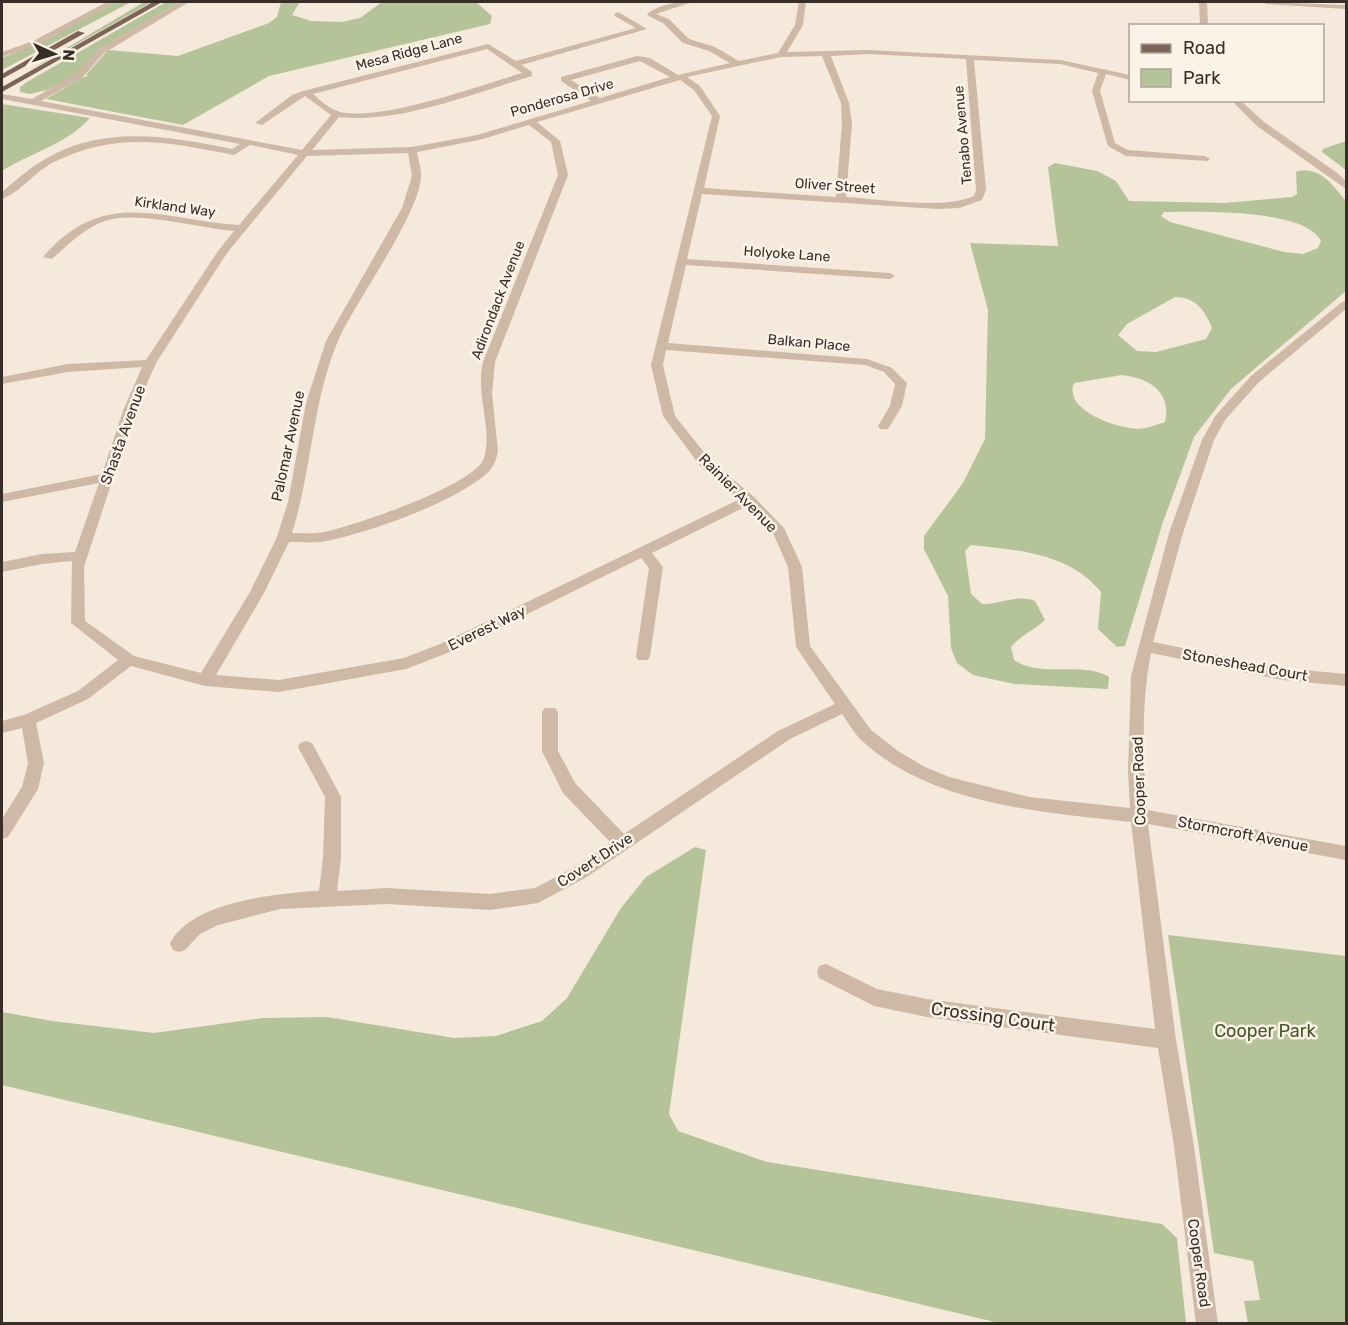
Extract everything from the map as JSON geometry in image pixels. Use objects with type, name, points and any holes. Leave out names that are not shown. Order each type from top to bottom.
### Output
[{"type":"main road","points":[[2,88],[158,2]]},
{"type":"main road","points":[[2,77],[94,26]]},
{"type":"main road","points":[[2,88],[86,31]]},
{"type":"street","points":[[2,55],[36,43],[112,2]]},
{"type":"street","points":[[33,102],[80,75],[101,51],[110,45],[185,2]]},
{"type":"street","points":[[688,2],[655,11],[651,15],[666,21],[686,41],[711,49],[737,63]]},
{"type":"street","points":[[782,55],[799,25],[803,2]]},
{"type":"street","points":[[1203,2],[1204,24]]},
{"type":"street","points":[[1266,2],[1347,7]]},
{"type":"street","points":[[514,64],[643,29],[618,14]]},
{"type":"street","name":"Mesa Ridge Lane","points":[[259,123],[295,97],[306,93],[488,46],[514,64]]},
{"type":"street","points":[[825,52],[845,103],[847,124],[841,200]]},
{"type":"street","name":"Ponderosa Drive","points":[[2,96],[304,153],[412,150],[479,137],[679,77],[782,55],[825,52],[1060,62],[1129,77]]},
{"type":"street","name":"Tenabo Avenue","points":[[968,204],[979,198],[981,190],[970,57]]},
{"type":"street","name":"Rainier Avenue","points":[[598,101],[564,79],[640,58],[697,88],[716,116],[657,365],[669,416],[706,464],[749,500],[778,531],[795,567],[803,647],[865,734],[892,756],[919,772],[947,783],[1029,804],[1139,816]]},
{"type":"street","points":[[306,93],[337,114],[369,115],[394,111],[530,74],[514,64]]},
{"type":"street","points":[[1103,71],[1096,91],[1111,144],[1126,153],[1205,159]]},
{"type":"street","points":[[1237,102],[1246,114],[1264,128],[1324,165],[1347,186]]},
{"type":"street","name":"Shasta Avenue","points":[[205,680],[129,660],[78,623],[77,567],[129,411],[150,363],[198,287],[240,228],[337,114]]},
{"type":"street","name":"Adirondack Avenue","points":[[284,537],[321,537],[371,525],[456,488],[483,472],[490,463],[491,437],[486,384],[489,364],[495,342],[563,175],[555,141],[530,121]]},
{"type":"street","points":[[2,196],[48,161],[100,140],[130,136],[158,137],[234,152],[247,143]]},
{"type":"street","name":"Palomar Avenue","points":[[205,680],[257,593],[284,537],[295,502],[312,403],[332,341],[407,208],[417,176],[412,150]]},
{"type":"street","name":"Oliver Street","points":[[699,190],[954,207],[968,204]]},
{"type":"street","name":"Kirkland Way","points":[[48,257],[89,224],[101,218],[124,214],[145,214],[185,222],[240,228]]},
{"type":"street","name":"Holyoke Lane","points":[[681,262],[890,276]]},
{"type":"street","name":"Cooper Road","points":[[1208,1323],[1184,1146],[1166,1040],[1139,816],[1136,771],[1139,676],[1176,533],[1208,440],[1220,418],[1255,379],[1347,304]]},
{"type":"street","name":"Balkan Place","points":[[661,346],[867,362],[888,370],[901,383],[896,406],[884,426]]},
{"type":"street","points":[[2,380],[68,368],[150,363]]},
{"type":"street","points":[[2,498],[107,477]]},
{"type":"street","name":"Everest Way","points":[[205,680],[279,686],[406,663],[445,648],[749,500]]},
{"type":"street","points":[[643,656],[656,567],[644,552]]},
{"type":"street","points":[[2,567],[34,560],[81,556]]},
{"type":"street","name":"Stoneshead Court","points":[[1145,646],[1282,674],[1347,680]]},
{"type":"street","points":[[2,727],[28,720],[83,695],[129,660]]},
{"type":"street","name":"Covert Drive","points":[[179,944],[194,928],[214,918],[280,901],[327,897],[387,896],[490,902],[538,895],[579,873],[784,735],[845,706]]},
{"type":"street","points":[[550,712],[550,751],[569,788],[622,843]]},
{"type":"street","points":[[2,832],[30,789],[36,763],[28,720]]},
{"type":"street","points":[[306,747],[333,796],[332,858],[327,897]]},
{"type":"street","name":"Stormcroft Avenue","points":[[1139,816],[1167,819],[1347,853]]},
{"type":"street","name":"Crossing Court","points":[[826,972],[874,998],[916,1006],[1166,1040]]},
{"type":"green space","points":[[116,2],[131,2],[2,70],[2,58],[38,44]]},
{"type":"green space","points":[[144,2],[152,2],[23,74]]},
{"type":"green space","points":[[166,2],[180,2],[99,49],[76,75],[47,90],[30,94],[20,92],[20,87],[27,82]]},
{"type":"green space","points":[[281,2],[300,2],[292,15],[311,21],[342,22],[360,18],[382,2],[476,2],[492,16],[490,24],[269,76],[183,125],[46,99],[88,76],[86,75],[108,50],[178,56],[269,23],[277,17]]},
{"type":"green space","points":[[2,104],[90,118],[70,135],[2,171]]},
{"type":"green space","points":[[1346,141],[1346,170],[1322,152],[1323,149]]},
{"type":"green space","points":[[1055,163],[1097,171],[1116,181],[1129,201],[1225,203],[1292,197],[1297,194],[1296,172],[1312,171],[1331,183],[1346,201],[1346,291],[1231,389],[1194,437],[1163,522],[1125,646],[1117,647],[1098,629],[1101,592],[1074,569],[1042,556],[1007,549],[971,545],[965,551],[971,594],[982,604],[1029,599],[1035,601],[1045,620],[1011,647],[1014,660],[1037,668],[1098,672],[1109,677],[1108,689],[1014,684],[973,675],[957,663],[951,648],[948,596],[924,549],[924,536],[963,483],[985,439],[988,310],[970,243],[1058,246],[1048,167]],"holes":[[[1164,212],[1225,212],[1273,217],[1311,230],[1321,241],[1318,248],[1303,254],[1284,252],[1170,222],[1161,216]],[[1175,297],[1194,302],[1206,316],[1212,328],[1206,339],[1156,352],[1137,351],[1118,335],[1127,324]],[[1122,375],[1141,379],[1156,388],[1162,395],[1165,402],[1165,422],[1137,429],[1105,421],[1084,410],[1076,402],[1073,393],[1074,383]]]},
{"type":"green space","points":[[695,847],[706,850],[669,1114],[678,1131],[767,1162],[1162,1224],[1177,1238],[1186,1323],[999,1323],[2,1085],[2,1012],[52,1021],[154,1033],[263,1018],[327,1017],[454,1038],[496,1036],[542,1021],[567,998],[621,908],[646,877]]},
{"type":"green space","name":"Cooper Park","points":[[1168,935],[1346,956],[1346,1323],[1248,1323],[1244,1301],[1260,1300],[1253,1261],[1214,1253]]}]
